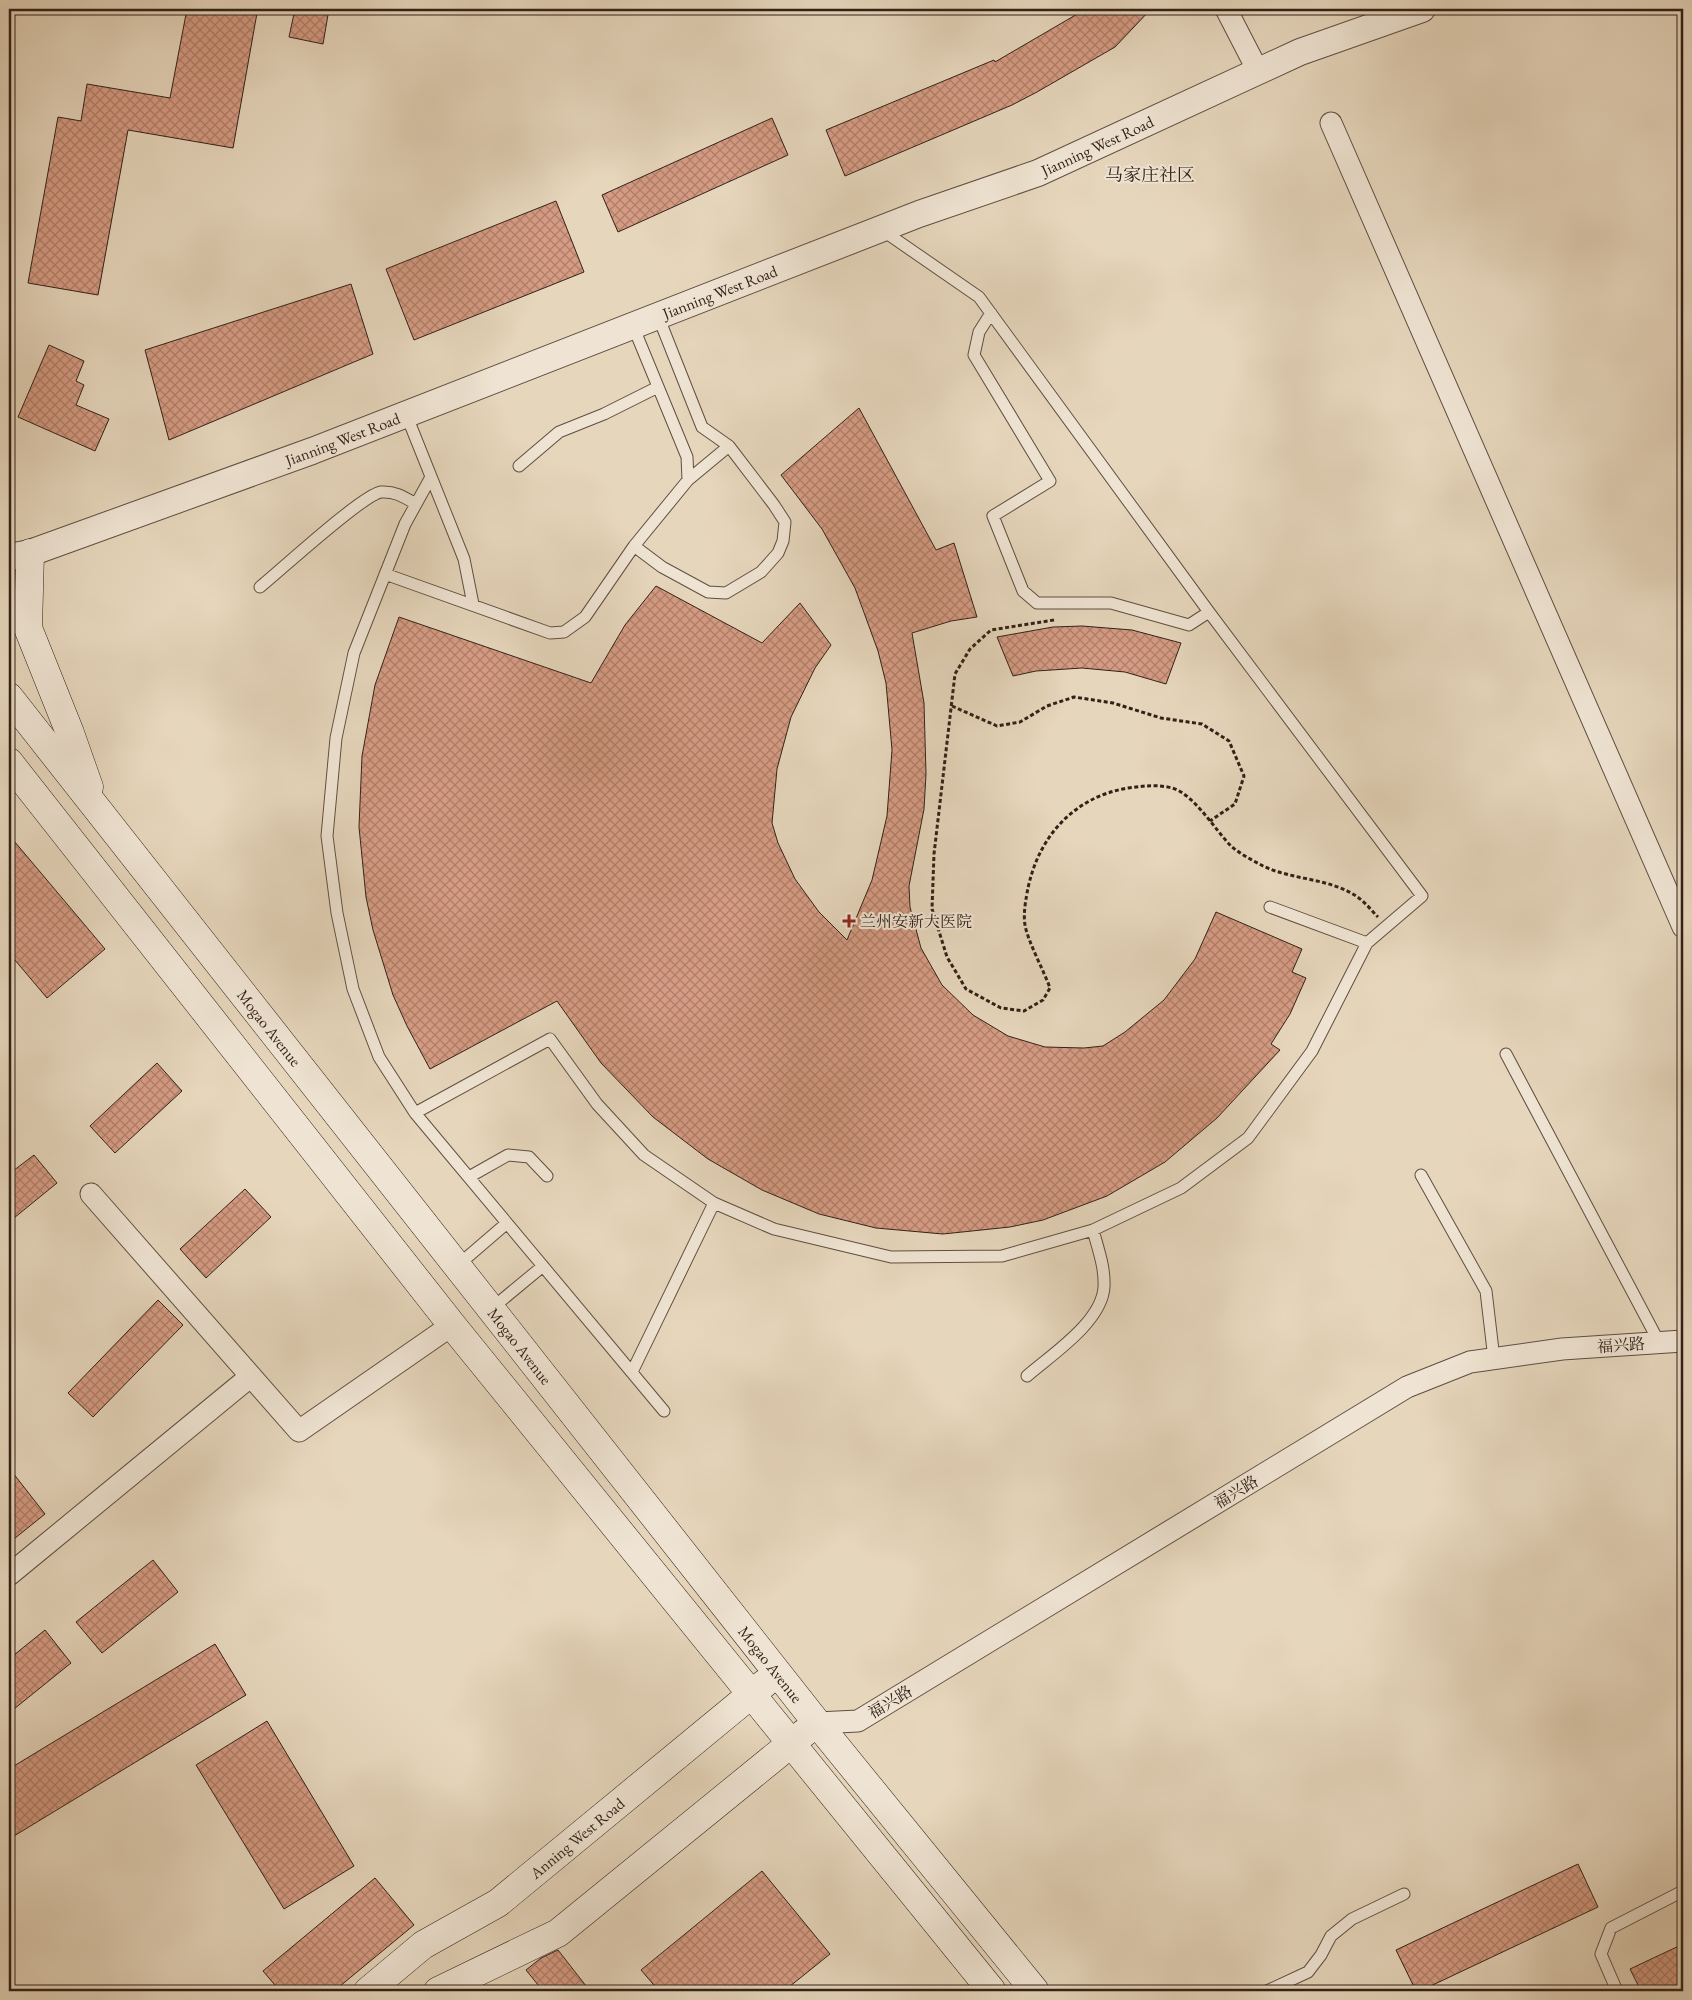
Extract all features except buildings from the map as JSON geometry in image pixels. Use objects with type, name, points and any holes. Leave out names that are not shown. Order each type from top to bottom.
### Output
[{"type":"main road","points":[[19,555],[28,628],[70,733],[96,807]]},
{"type":"main road","name":"Mogao Avenue","points":[[9,697],[817,1723],[1035,1991]]},
{"type":"main road","points":[[9,762],[452,1326],[789,1744],[992,1991]]},
{"type":"main road","name":"Anning West Road","points":[[368,1991],[423,1945],[498,1903],[751,1696],[777,1672]]},
{"type":"main road","points":[[438,1991],[558,1933],[817,1723]]},
{"type":"street","points":[[1226,9],[1258,71]]},
{"type":"street","name":"Jianning West Road","points":[[19,555],[312,451],[880,229],[1038,173],[1300,52],[1422,9]]},
{"type":"street","points":[[1331,123],[1683,927]]},
{"type":"street","points":[[91,1194],[299,1431],[452,1326]]},
{"type":"street","name":"福兴路","points":[[817,1723],[858,1721],[1408,1387],[1470,1362],[1562,1349],[1683,1341]]},
{"type":"street","points":[[9,1574],[251,1376]]},
{"type":"lane","points":[[415,1113],[550,1039],[598,1104],[644,1155],[714,1202],[774,1229],[891,1258],[1002,1256],[1093,1230],[1181,1188],[1248,1138],[1312,1051],[1368,943],[1422,896],[1209,612],[979,297],[880,229]]},
{"type":"lane","points":[[991,313],[979,332],[974,355],[1050,482],[993,516],[1023,591],[1037,603],[1111,603],[1189,625],[1209,612]]},
{"type":"lane","points":[[634,546],[662,567],[708,592],[726,593],[761,572],[778,553],[783,541],[785,522],[729,446],[702,427],[658,316]]},
{"type":"lane","points":[[633,326],[687,457],[688,480]]},
{"type":"lane","points":[[519,466],[559,432],[604,414],[658,387]]},
{"type":"lane","points":[[406,414],[464,559],[472,604]]},
{"type":"lane","points":[[385,574],[550,633],[564,632],[585,617],[634,546],[688,480],[729,446]]},
{"type":"lane","points":[[431,477],[405,524],[354,653],[336,738],[327,836],[337,913],[353,989],[379,1058],[415,1113],[664,1411]]},
{"type":"lane","points":[[260,587],[358,504],[378,492],[395,492],[416,504]]},
{"type":"lane","points":[[1270,907],[1368,943]]},
{"type":"lane","points":[[1506,1054],[1660,1342]]},
{"type":"lane","points":[[469,1177],[508,1155],[529,1157],[547,1176]]},
{"type":"lane","points":[[1421,1174],[1486,1291],[1494,1359]]},
{"type":"lane","points":[[632,1372],[714,1202]]},
{"type":"lane","points":[[457,1266],[507,1223]]},
{"type":"lane","points":[[1027,1376],[1092,1319],[1104,1289],[1102,1262],[1093,1230]]},
{"type":"lane","points":[[491,1309],[543,1266]]},
{"type":"lane","points":[[1617,1991],[1600,1954],[1611,1928],[1683,1891]]},
{"type":"lane","points":[[1267,1991],[1308,1972],[1321,1956],[1330,1936],[1352,1919],[1404,1894]]},
{"type":"path","points":[[1055,620],[991,630],[970,649],[955,674],[934,854],[932,908],[947,957],[966,989],[1001,1008],[1024,1011],[1043,1000],[1050,988],[1025,925],[1032,867],[1046,839],[1071,811],[1089,800],[1119,790],[1152,784],[1175,789],[1195,804],[1233,848],[1251,860],[1272,870],[1328,884],[1356,896],[1387,926]]},
{"type":"path","points":[[952,705],[997,726],[1020,722],[1047,706],[1074,696],[1113,704],[1161,718],[1202,724],[1229,741],[1244,776],[1235,804],[1210,821]]},
{"type":"place","name":"兰州安新大医院","points":[[849,921]]},
{"type":"district","name":"马家庄社区","points":[[1150,174]]}]
